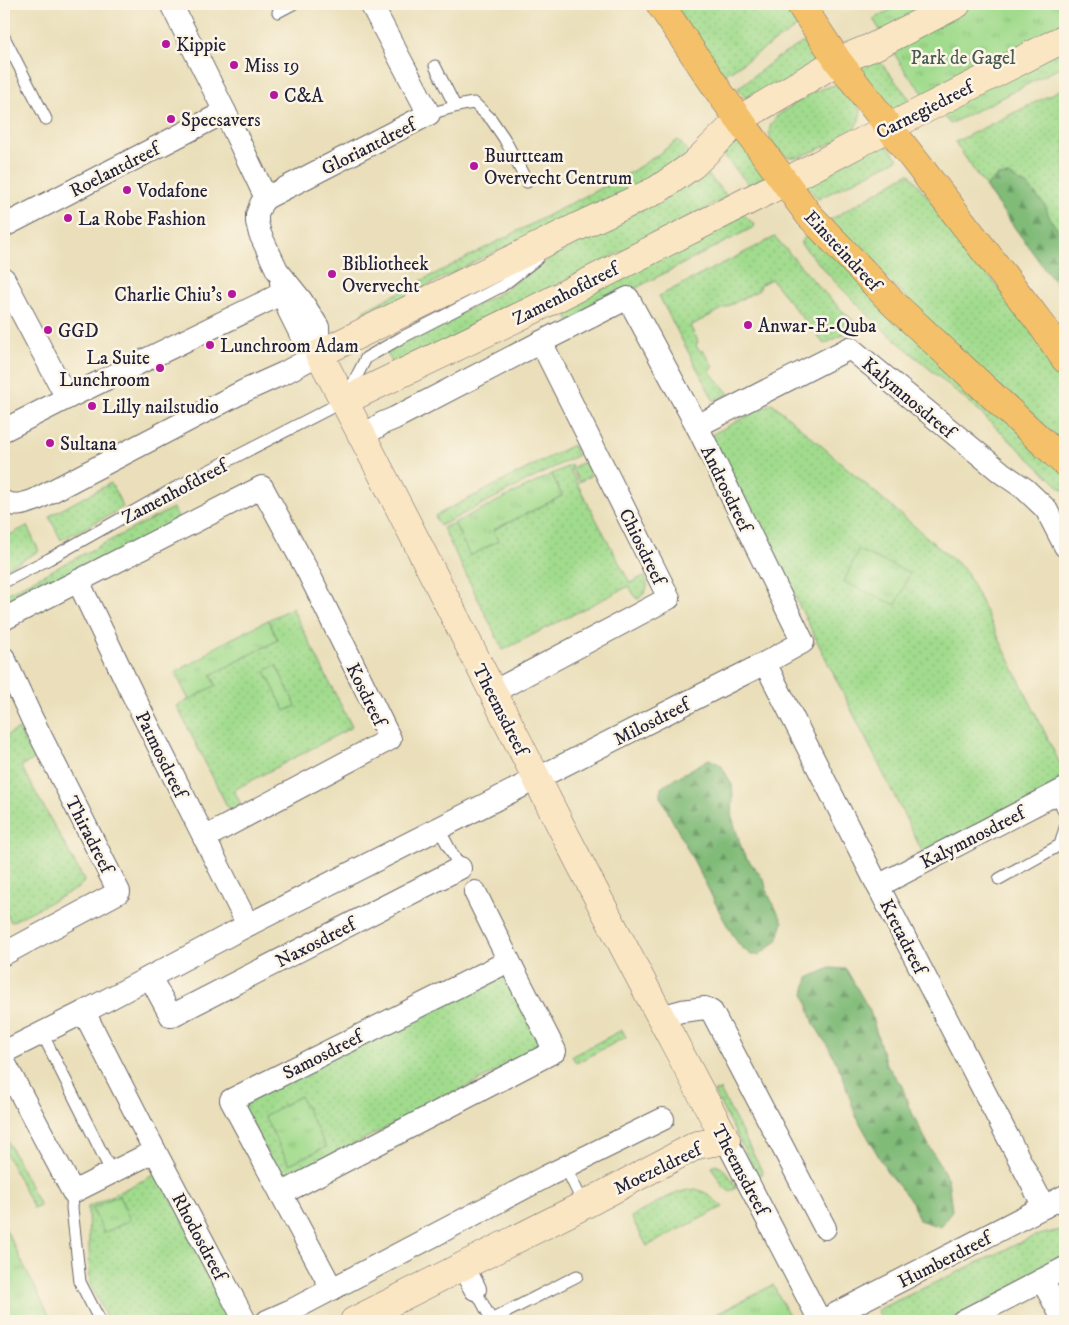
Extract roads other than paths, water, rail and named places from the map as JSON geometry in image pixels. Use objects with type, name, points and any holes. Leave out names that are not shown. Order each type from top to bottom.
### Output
[{"type":"main road","name":"Einsteindreef","points":[[660,4],[722,96],[809,215],[896,306],[1065,463]]},
{"type":"main road","points":[[800,4],[838,61],[1041,324],[1065,359]]},
{"type":"street","points":[[171,4],[266,198],[259,209],[257,222],[260,234],[277,270],[290,311],[301,335],[319,354],[344,401]]},
{"type":"street","name":"Gloriantdreef","points":[[266,198],[429,114],[371,4]]},
{"type":"street","points":[[838,61],[875,46],[957,4]]},
{"type":"street","name":"Carnegiedreef","points":[[784,182],[1065,38]]},
{"type":"street","name":"Zamenhofdreef","points":[[4,502],[10,505],[22,505],[36,500],[319,354],[575,228],[657,190],[693,165],[740,119],[838,61]]},
{"type":"street","name":"Roelantdreef","points":[[4,226],[225,112]]},
{"type":"street","name":"Zamenhofdreef","points":[[344,401],[533,310],[784,182]]},
{"type":"street","points":[[4,279],[67,398]]},
{"type":"street","points":[[4,430],[275,297]]},
{"type":"street","name":"Zamenhofdreef","points":[[363,436],[383,423],[628,298]]},
{"type":"street","name":"Androsdreef","points":[[628,298],[697,426],[802,642],[765,663]]},
{"type":"street","name":"Chiosdreef","points":[[493,692],[669,598],[542,342]]},
{"type":"street","name":"Kalymnosdreef","points":[[697,426],[850,348],[1002,473],[1026,489],[1046,509],[1065,546]]},
{"type":"street","name":"Theemsdreef","points":[[344,401],[536,779],[821,1321]]},
{"type":"street","name":"Zamenhofdreef","points":[[4,620],[262,487]]},
{"type":"street","name":"Kosdreef","points":[[204,838],[390,739],[311,578],[262,487]]},
{"type":"street","name":"Patmosdreef","points":[[78,581],[248,925]]},
{"type":"street","name":"Thiradreef","points":[[4,658],[32,719],[119,892],[4,954]]},
{"type":"street","name":"Milosdreef","points":[[536,779],[765,663]]},
{"type":"street","name":"Kretadreef","points":[[765,663],[1044,1207]]},
{"type":"street","points":[[4,1052],[248,925],[536,779]]},
{"type":"street","name":"Kalymnosdreef","points":[[878,886],[1061,791]]},
{"type":"street","name":"Naxosdreef","points":[[150,977],[171,1016],[460,868]]},
{"type":"street","points":[[281,1194],[555,1051],[475,892]]},
{"type":"street","name":"Samosdreef","points":[[332,1289],[231,1100],[509,960]]},
{"type":"street","points":[[660,1017],[682,1011],[705,1008],[712,1012],[825,1228]]},
{"type":"street","name":"Rhodosdreef","points":[[84,1012],[245,1321]]},
{"type":"street","points":[[4,1062],[73,1192],[155,1151]]},
{"type":"street","points":[[268,1321],[547,1176],[663,1119]]},
{"type":"street","name":"Moezeldreef","points":[[388,1321],[469,1278],[587,1211],[704,1159],[726,1140]]},
{"type":"street","name":"Humberdreef","points":[[821,1321],[1065,1196]]},
{"type":"street","points":[[963,1321],[1065,1268]]},
{"type":"street","name":"Moezeldreef","points":[[354,1321],[469,1278]]},
{"type":"street","points":[[1042,1280],[1064,1321]]},
{"type":"lane","points":[[278,12],[293,4]]},
{"type":"lane","points":[[4,37],[46,119]]},
{"type":"lane","points":[[435,66],[455,106]]},
{"type":"lane","points":[[429,114],[455,106],[474,103],[491,119],[504,138],[527,182]]},
{"type":"lane","name":"Zamenhofdreef","points":[[4,582],[177,487],[344,401],[366,358],[502,286],[575,228]]},
{"type":"lane","points":[[1061,791],[1065,814]]},
{"type":"lane","points":[[999,880],[1060,845],[1065,828]]},
{"type":"lane","name":"Naxosdreef","points":[[439,829],[460,868]]},
{"type":"lane","points":[[42,1033],[112,1173]]},
{"type":"lane","points":[[566,1168],[587,1211]]},
{"type":"lane","points":[[73,1192],[72,1208],[80,1282],[100,1321]]},
{"type":"lane","points":[[469,1278],[491,1320],[577,1276]]},
{"type":"place","name":"Kippie","points":[[166,44]]},
{"type":"place","name":"Miss 19","points":[[234,65]]},
{"type":"place","name":"C&A","points":[[274,95]]},
{"type":"place","name":"Specsavers","points":[[171,119]]},
{"type":"place","name":"Buurtteam Overvecht Centrum","points":[[474,166]]},
{"type":"place","name":"Vodafone","points":[[127,190]]},
{"type":"place","name":"La Robe Fashion","points":[[68,218]]},
{"type":"place","name":"Bibliotheek Overvecht","points":[[332,274]]},
{"type":"place","name":"Charlie Chiu's","points":[[232,294]]},
{"type":"place","name":"Anwar-E-Quba","points":[[748,325]]},
{"type":"place","name":"GGD","points":[[48,330]]},
{"type":"place","name":"Lunchroom Adam","points":[[210,345]]},
{"type":"place","name":"La Suite Lunchroom","points":[[160,368]]},
{"type":"place","name":"Lilly nailstudio","points":[[92,406]]},
{"type":"place","name":"Sultana","points":[[50,443]]},
{"type":"park label","name":"Park de Gagel","points":[[963,57]]}]
